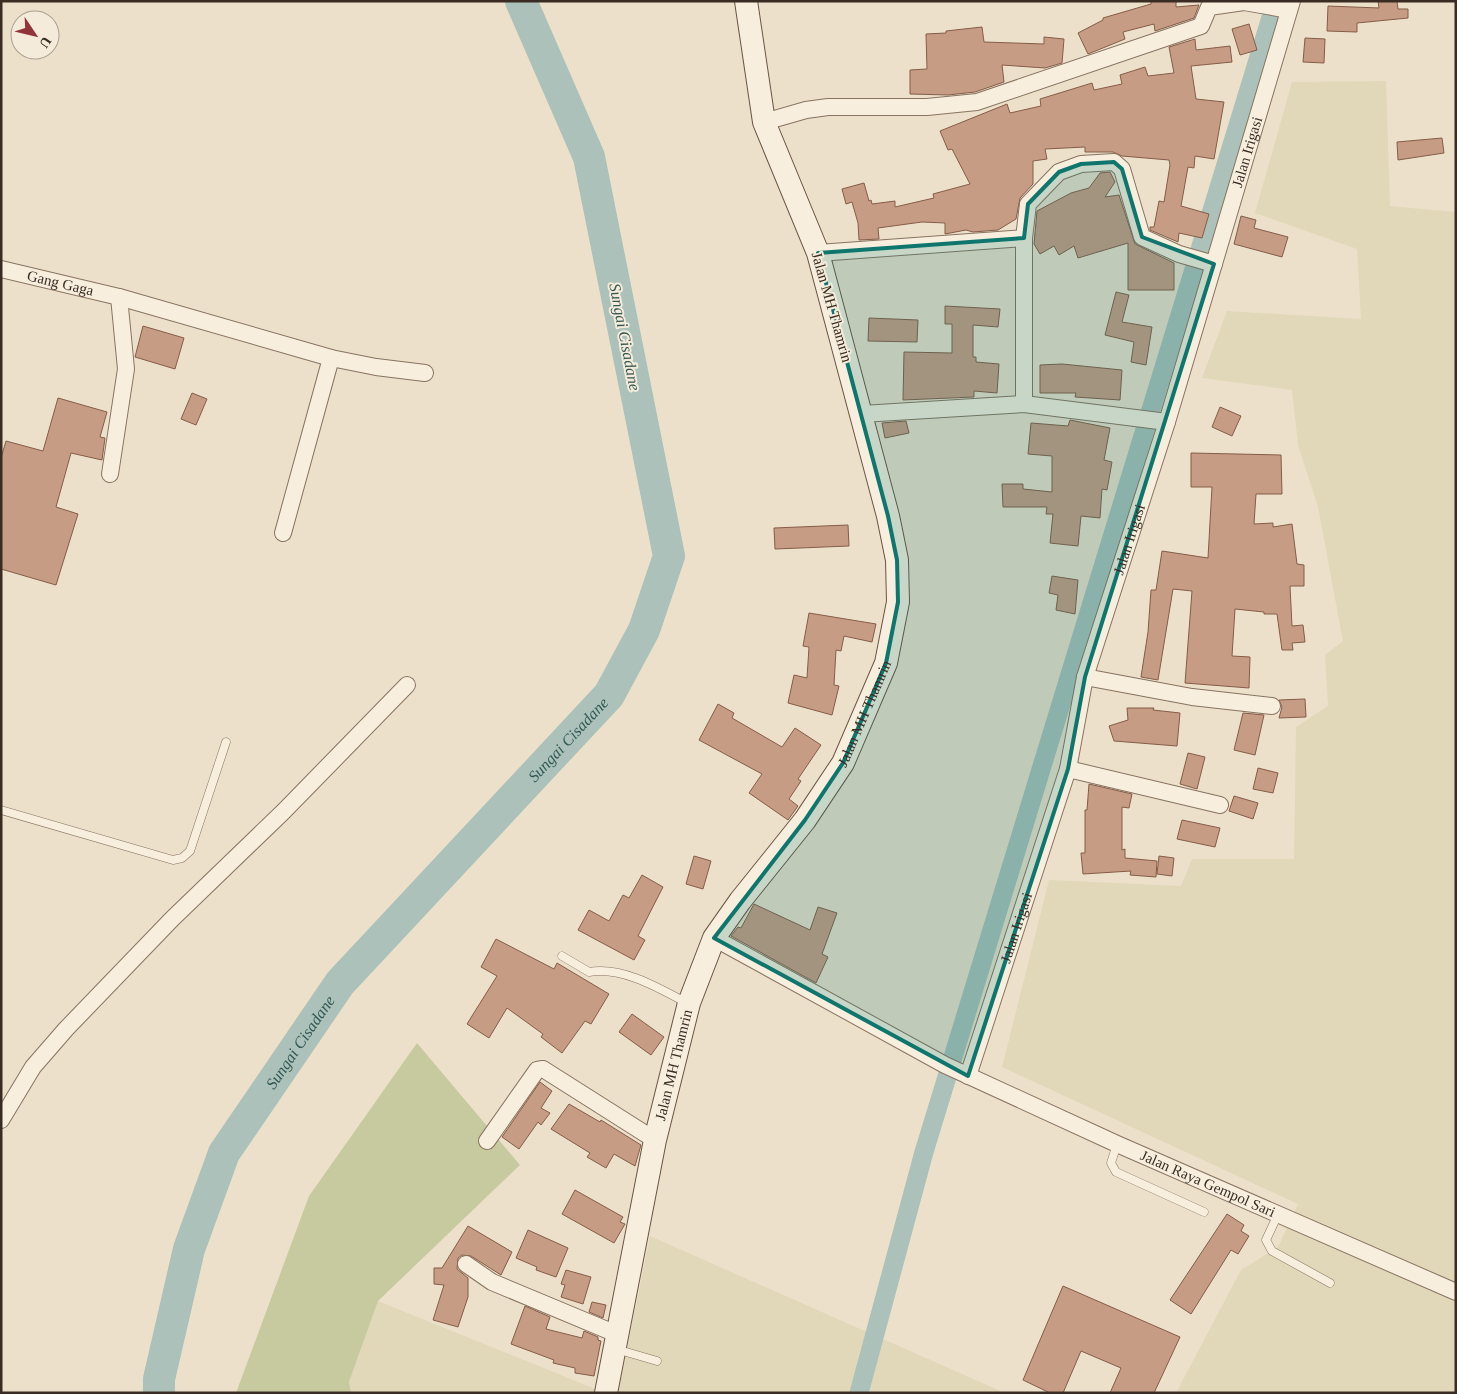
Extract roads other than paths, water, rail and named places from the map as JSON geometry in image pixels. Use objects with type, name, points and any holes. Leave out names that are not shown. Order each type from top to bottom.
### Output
[{"type":"street","name":"Jalan MH Thamrin","points":[[606,1393],[618,1342],[655,1140],[688,1004],[714,938],[740,901],[805,820],[842,763],[886,663],[898,602],[897,560],[888,516],[818,253],[764,122],[746,1]]},
{"type":"street","points":[[764,122],[806,110],[828,107],[927,107],[977,102],[1201,26],[1209,7],[1244,2],[1287,7]]},
{"type":"street","name":"Jalan Irigasi","points":[[965,1075],[1068,769],[1085,676],[1165,421],[1203,260],[1287,7]]},
{"type":"street","points":[[1024,404],[1024,238],[1028,204],[1059,172],[1082,164],[1114,162],[1122,169],[1142,237],[1203,260]]},
{"type":"street","points":[[818,253],[1024,238]]},
{"type":"street","name":"Gang Gaga","points":[[1,269],[119,297],[331,358],[376,367],[425,373]]},
{"type":"street","points":[[110,474],[126,369],[119,297]]},
{"type":"street","points":[[283,533],[331,358]]},
{"type":"street","points":[[862,414],[1024,404],[1165,421]]},
{"type":"street","points":[[1085,676],[1192,697],[1272,706]]},
{"type":"street","points":[[1,1120],[33,1067],[66,1029],[172,919],[284,812],[407,684]]},
{"type":"street","points":[[1068,769],[1220,805]]},
{"type":"street","name":"Jalan Raya Gempol Sari","points":[[714,938],[944,1065],[1117,1144],[1456,1292]]},
{"type":"street","points":[[487,1141],[536,1070],[543,1069],[655,1140]]},
{"type":"street","points":[[466,1264],[492,1282],[618,1342]]},
{"type":"lane","points":[[1,810],[173,860],[182,858],[190,851],[226,742]]},
{"type":"lane","points":[[562,956],[589,972],[601,970],[652,984],[688,1004]]},
{"type":"lane","points":[[1117,1144],[1111,1163],[1116,1172],[1204,1212]]},
{"type":"lane","points":[[1278,1214],[1266,1240],[1272,1251],[1330,1283]]},
{"type":"lane","points":[[618,1342],[657,1362]]},
{"type":"waterway","name":"Sungai Cisadane","points":[[159,1393],[159,1379],[189,1249],[224,1153],[340,983],[609,695],[644,630],[669,556],[589,157],[521,1]]},
{"type":"waterway","points":[[859,1393],[924,1152],[1276,1]]}]
